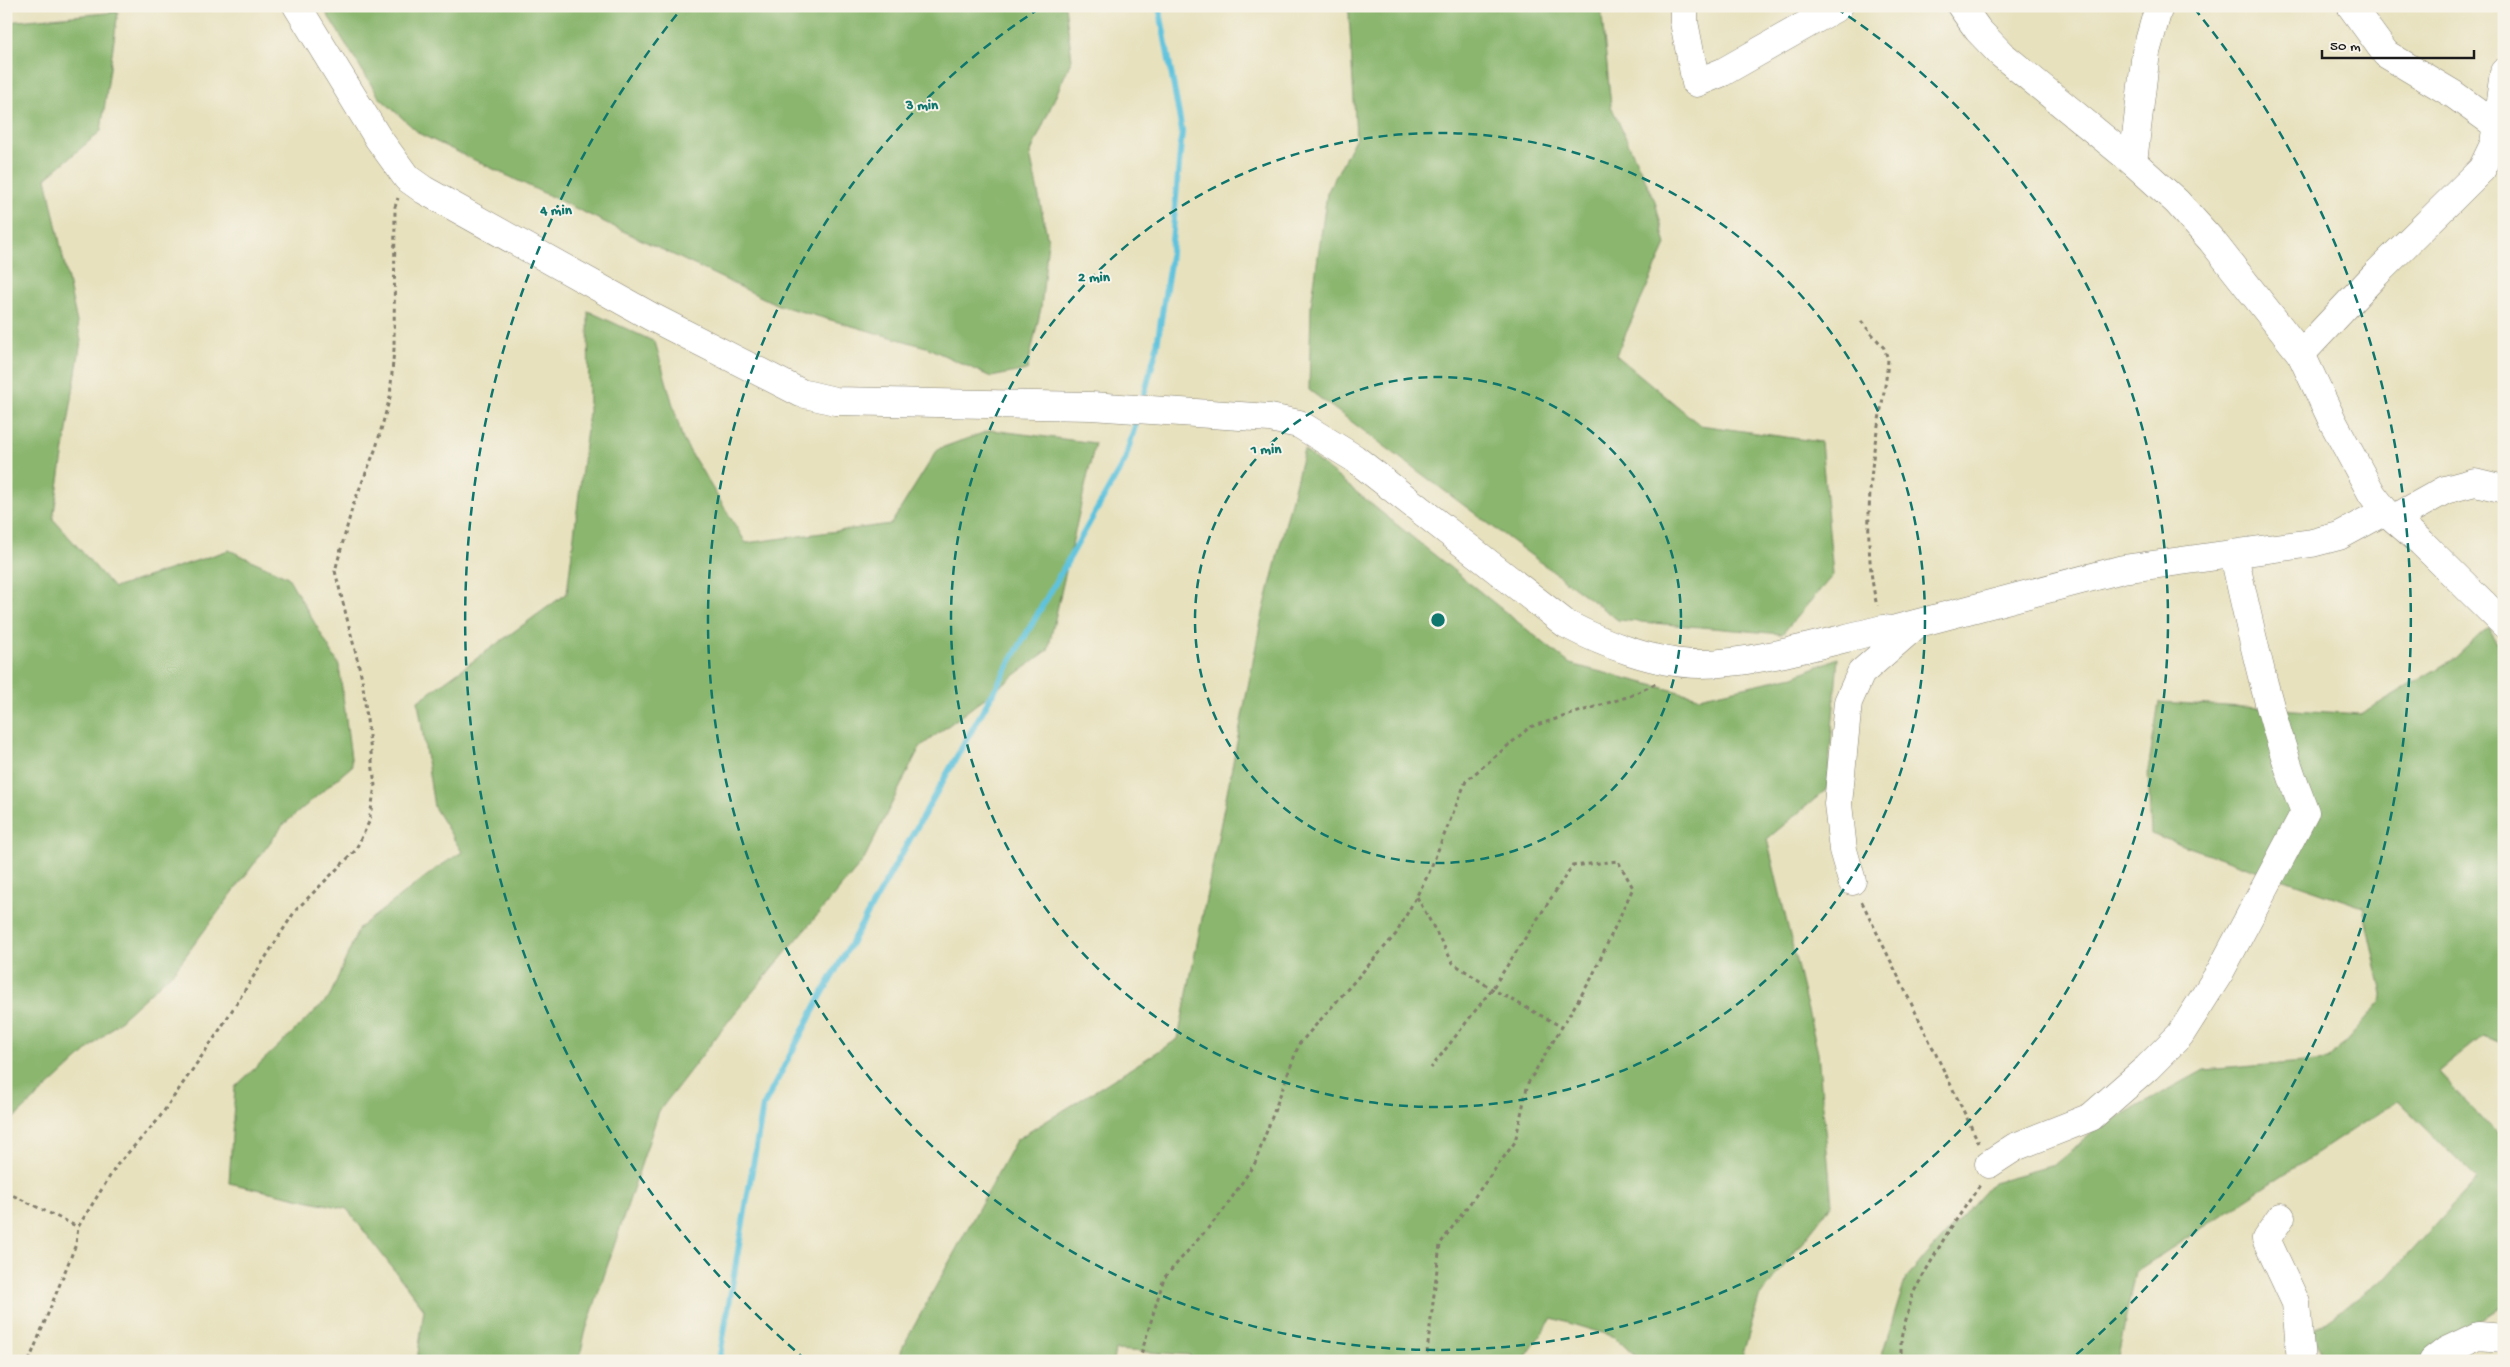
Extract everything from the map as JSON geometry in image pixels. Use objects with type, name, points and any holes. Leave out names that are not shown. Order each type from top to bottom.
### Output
[{"type":"street","points":[[297,6],[378,138],[407,178],[424,190],[650,316],[801,393],[835,401],[1090,406],[1270,418],[1299,424],[1354,458],[1566,624],[1601,643],[1662,659],[1699,664],[1745,660],[1883,629],[1892,630],[2123,569],[2312,543],[2339,536],[2445,490],[2475,482],[2504,489]]},
{"type":"street","points":[[1684,6],[1684,22],[1696,83],[1723,72],[1839,6]]},
{"type":"street","points":[[1961,6],[1978,30],[2001,54],[2133,162],[2176,202],[2212,242],[2301,354],[2333,422],[2372,494],[2390,515],[2504,624]]},
{"type":"street","points":[[2133,162],[2146,52],[2159,6]]},
{"type":"street","points":[[2351,6],[2386,54],[2453,94],[2498,135]]},
{"type":"street","points":[[2301,354],[2376,274],[2482,169],[2498,135],[2504,72]]},
{"type":"street","points":[[1989,1164],[2015,1147],[2091,1117],[2147,1068],[2180,1035],[2220,972],[2305,812],[2287,768],[2266,692],[2234,555]]},
{"type":"street","points":[[1852,881],[1843,850],[1838,804],[1848,702],[1861,673],[1920,622]]},
{"type":"street","points":[[2281,1218],[2266,1239],[2296,1303],[2301,1361]]},
{"type":"street","points":[[2433,1361],[2446,1351],[2478,1336],[2504,1338]]},
{"type":"path","points":[[29,1361],[76,1244],[78,1227],[117,1165],[157,1121],[217,1034],[295,911],[355,851],[369,822],[375,786],[362,678],[335,571],[353,505],[376,448],[390,397],[394,349],[396,207],[399,191],[407,178]]},
{"type":"path","points":[[1861,321],[1884,348],[1888,359],[1874,449],[1868,514],[1874,590],[1883,629]]},
{"type":"path","points":[[1139,1361],[1164,1278],[1223,1211],[1254,1163],[1300,1044],[1396,934],[1428,875],[1466,781],[1530,727],[1630,696],[1664,680]]},
{"type":"path","points":[[1426,1361],[1440,1244],[1515,1142],[1528,1083],[1591,979],[1633,888],[1618,861],[1572,866],[1492,989],[1431,1068]]},
{"type":"path","points":[[1852,881],[1943,1074],[1989,1164],[1988,1174],[1948,1232],[1913,1293],[1901,1338],[1901,1361]]},
{"type":"path","points":[[1416,897],[1453,963],[1492,989],[1562,1026]]},
{"type":"path","points":[[6,1192],[78,1227]]},
{"type":"green space","points":[[322,6],[1065,6],[1072,59],[1030,154],[1048,240],[1041,308],[1027,370],[991,377],[926,347],[778,305],[420,134],[379,97]]},
{"type":"green space","points":[[1346,6],[1601,6],[1611,106],[1655,201],[1666,245],[1616,355],[1700,425],[1821,442],[1833,575],[1782,634],[1618,620],[1309,390],[1311,306],[1327,193],[1356,137],[1349,13]]},
{"type":"green space","points":[[118,12],[101,131],[46,178],[81,341],[53,519],[114,588],[229,550],[288,577],[339,665],[352,766],[283,825],[175,970],[13,1119],[6,1128],[6,22]]},
{"type":"green space","points":[[588,311],[655,342],[683,440],[746,543],[891,524],[938,449],[991,430],[1095,443],[1048,650],[920,747],[863,861],[734,1014],[659,1111],[585,1333],[579,1361],[417,1361],[424,1309],[347,1209],[229,1183],[235,1087],[329,998],[359,928],[437,868],[462,852],[434,807],[418,701],[567,593],[589,412]]},
{"type":"green space","points":[[1304,450],[1570,664],[1699,697],[1794,676],[1838,658],[1827,789],[1767,839],[1818,1053],[1832,1204],[1759,1298],[1741,1361],[1640,1361],[1615,1337],[1552,1318],[1523,1361],[1189,1361],[1190,1355],[1115,1350],[1113,1361],[899,1361],[902,1348],[1016,1140],[1178,1039],[1261,621]]},
{"type":"green space","points":[[2488,627],[2504,653],[2504,1044],[2483,1036],[2439,1072],[2504,1142],[2504,1305],[2415,1361],[2324,1361],[2313,1330],[2388,1276],[2477,1179],[2397,1101],[2135,1272],[2117,1361],[1882,1361],[1882,1354],[1906,1278],[1993,1182],[2054,1165],[2097,1129],[2204,1070],[2329,1060],[2383,999],[2363,907],[2151,834],[2148,770],[2159,702],[2361,714],[2455,658]]},
{"type":"waterway","points":[[1142,402],[1156,351],[1170,263],[1182,131],[1159,6]]},
{"type":"waterway","points":[[719,1361],[763,1107],[821,996],[1125,460],[1138,416]]}]
